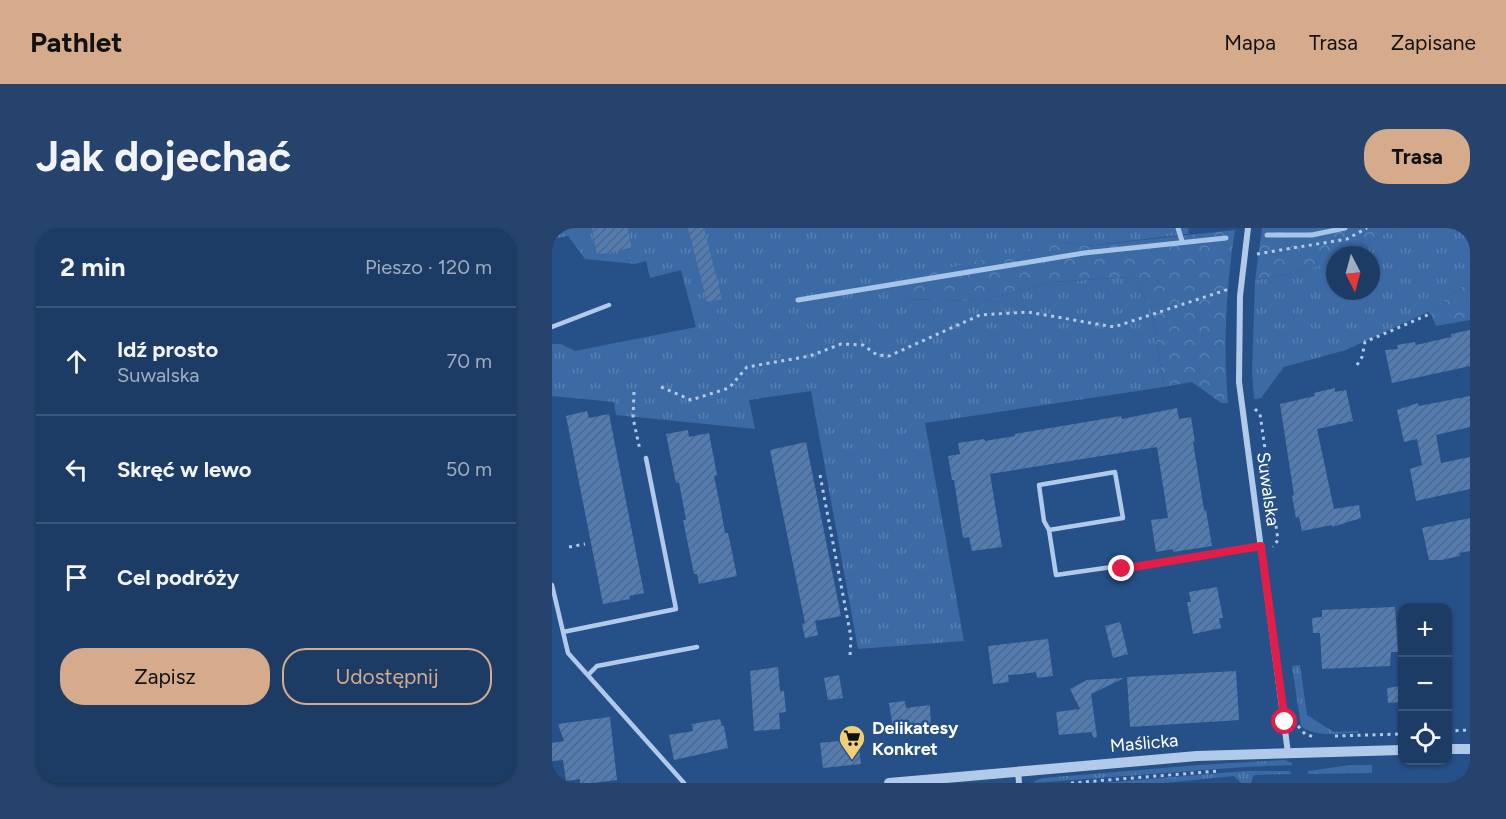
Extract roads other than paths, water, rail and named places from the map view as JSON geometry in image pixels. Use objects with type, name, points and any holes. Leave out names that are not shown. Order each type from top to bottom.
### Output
[{"type":"street","name":"Suwalska","points":[[1248,228],[1240,296],[1239,382],[1288,753]]},
{"type":"street","points":[[1452,749],[1470,749]]},
{"type":"street","name":"Maślicka","points":[[889,783],[1197,756],[1398,750]]},
{"type":"street","points":[[1018,770],[1019,783]]},
{"type":"lane","points":[[552,327],[609,305]]},
{"type":"lane","points":[[563,632],[676,609],[646,458]]},
{"type":"lane","points":[[1049,530],[1123,518],[1115,472],[1039,485],[1056,575],[1112,567],[1122,569],[1261,546]]},
{"type":"lane","points":[[552,585],[568,652],[684,783]]},
{"type":"lane","points":[[588,675],[597,666],[697,648]]},
{"type":"waterway","points":[[1178,228],[1182,241]]},
{"type":"waterway","points":[[1267,235],[1312,235],[1345,228]]},
{"type":"waterway","points":[[798,300],[1084,253],[1226,238]]},
{"type":"place","name":"Delikatesy Konkret","points":[[852,761]]}]
